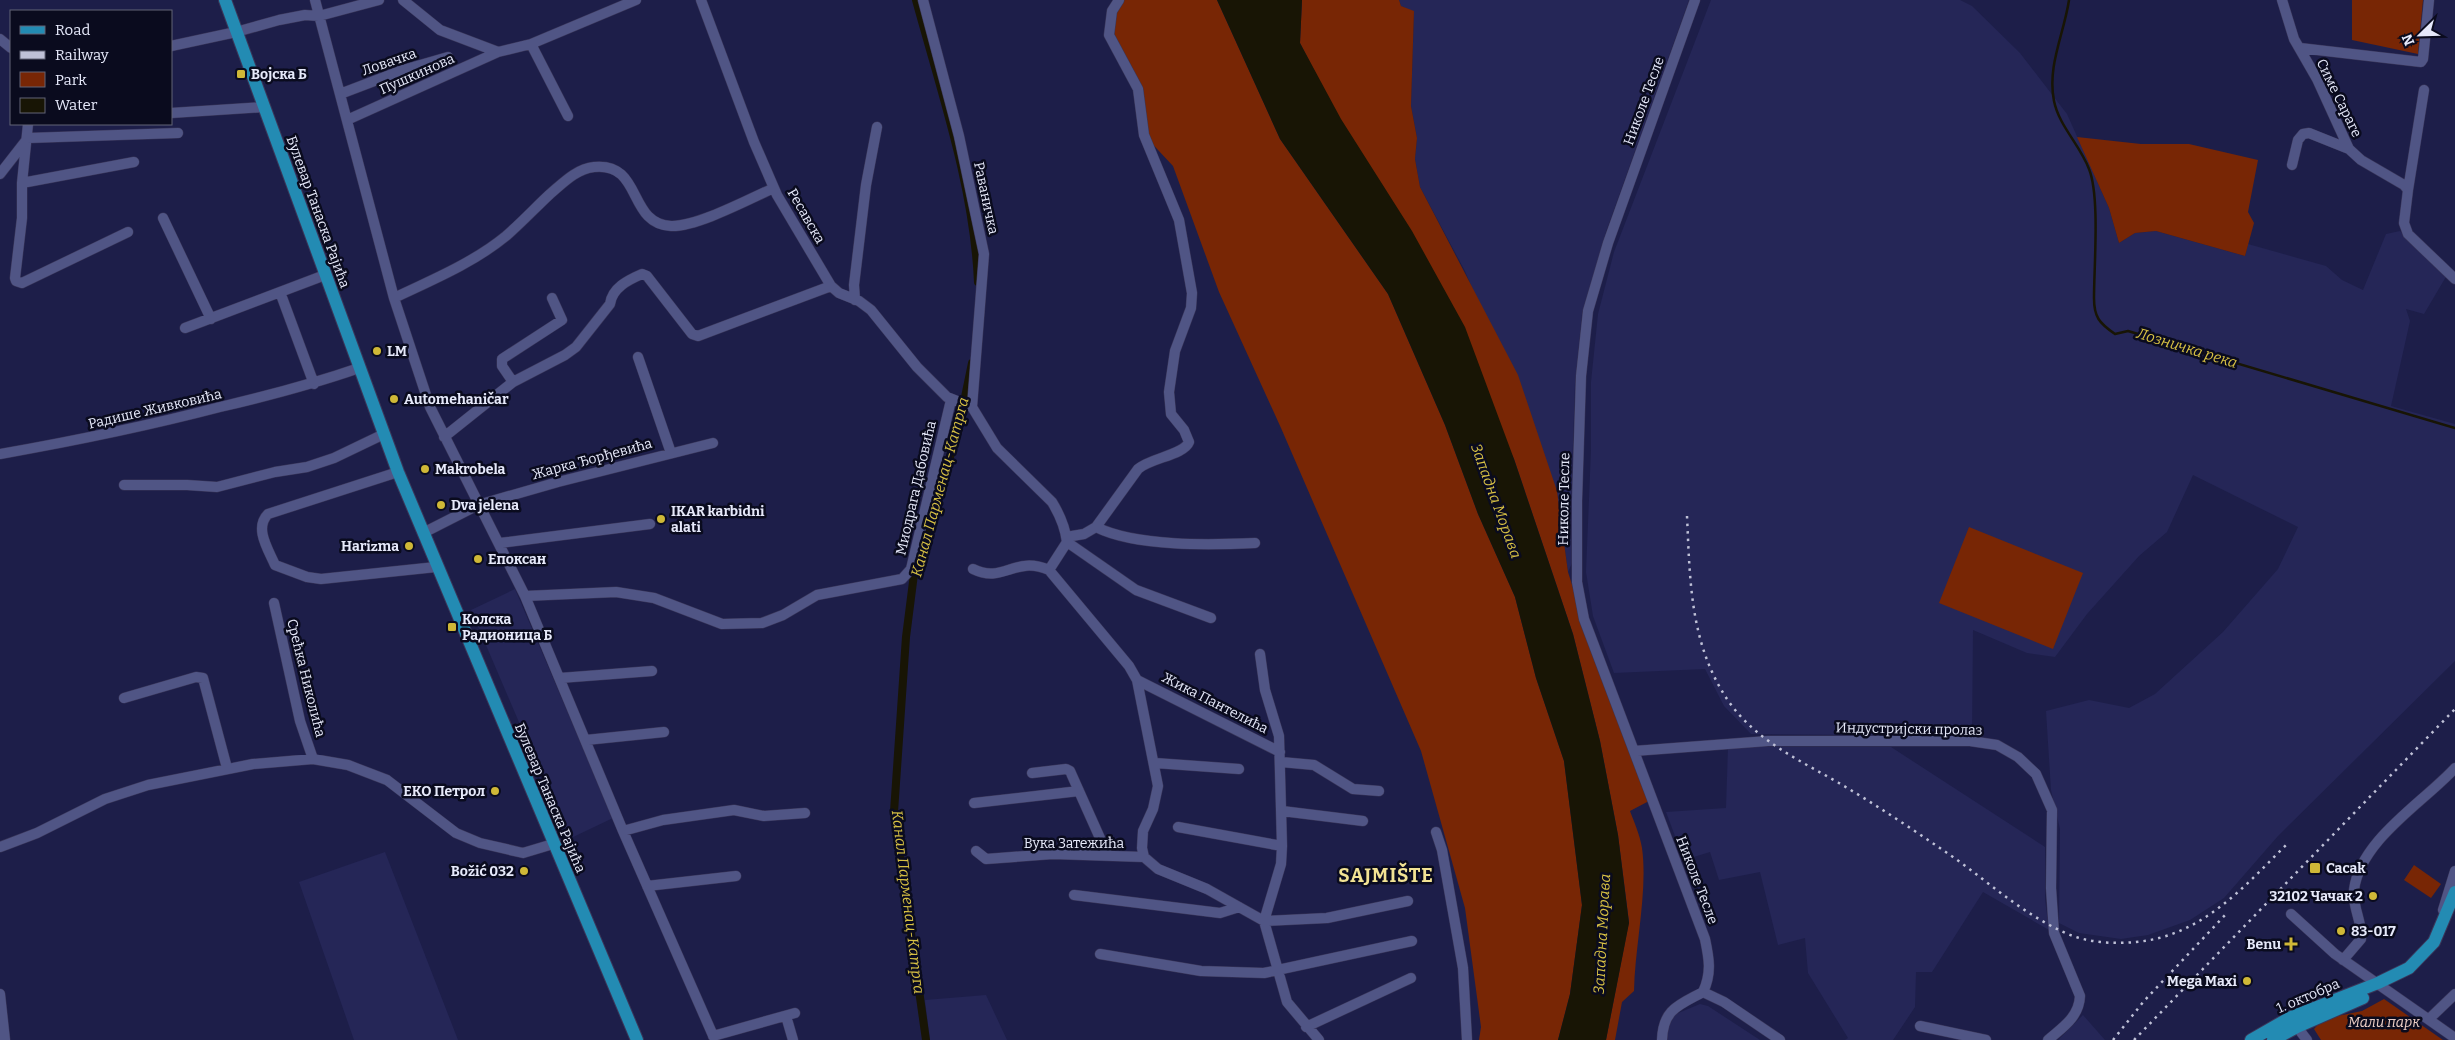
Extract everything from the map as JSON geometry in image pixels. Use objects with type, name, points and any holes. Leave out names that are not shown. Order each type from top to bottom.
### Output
[{"type":"main road","name":"Булевар Танаска Рајића","points":[[224,0],[358,368],[398,472],[436,567],[637,1040]]},
{"type":"main road","points":[[2379,984],[2409,968],[2434,942],[2455,892]]},
{"type":"main road","points":[[2379,984],[2403,979],[2429,960],[2444,941],[2455,913]]},
{"type":"main road","name":"1. октобра","points":[[2251,1040],[2379,984]]},
{"type":"main road","name":"1. октобра","points":[[2273,1040],[2294,1022]]},
{"type":"street","points":[[315,0],[394,298],[430,407],[525,596],[623,831],[714,1038],[791,1015],[793,1040]]},
{"type":"street","points":[[172,46],[236,32],[278,20],[304,15],[319,16],[379,0]]},
{"type":"street","points":[[403,0],[440,30],[498,52]]},
{"type":"street","name":"Пушкинова","points":[[347,120],[498,52],[531,44],[636,0]]},
{"type":"street","name":"Ресавска","points":[[701,0],[754,142],[774,188],[832,286],[839,294],[855,300],[878,317],[916,367],[962,404],[997,448],[1052,502],[1062,520],[1067,539]]},
{"type":"street","name":"Раваничка","points":[[923,0],[959,136],[984,254],[962,404]]},
{"type":"street","points":[[1049,570],[1067,539],[1084,534],[1096,527],[1138,469],[1146,463],[1184,449],[1188,442],[1184,430],[1170,411],[1169,392],[1176,351],[1191,308],[1192,293],[1178,220],[1144,135],[1138,89],[1109,35],[1112,10],[1118,0]]},
{"type":"street","name":"Николе Тесле","points":[[1695,0],[1608,243],[1588,311],[1583,342],[1577,501],[1579,598],[1584,619],[1705,939],[1710,968],[1708,981],[1703,992]]},
{"type":"street","name":"Симе Сараге","points":[[2282,0],[2289,28],[2317,78],[2348,149],[2361,160],[2400,181],[2408,190]]},
{"type":"street","points":[[2300,48],[2421,62],[2423,59],[2429,0]]},
{"type":"street","points":[[0,39],[10,47]]},
{"type":"street","points":[[531,44],[568,116]]},
{"type":"street","name":"Ловачка","points":[[340,94],[403,70],[448,57]]},
{"type":"street","points":[[2424,90],[2404,223],[2408,234],[2455,279]]},
{"type":"street","points":[[172,113],[264,107]]},
{"type":"street","points":[[28,125],[22,183],[22,218],[15,278],[20,283],[128,232]]},
{"type":"street","points":[[855,300],[854,285],[866,185],[877,127]]},
{"type":"street","points":[[28,138],[178,133]]},
{"type":"street","points":[[2292,165],[2298,140],[2303,134],[2309,133],[2348,149]]},
{"type":"street","points":[[0,174],[28,138]]},
{"type":"street","points":[[22,183],[134,162]]},
{"type":"street","points":[[394,298],[458,268],[505,236],[570,176],[592,167],[605,166],[618,169],[630,183],[637,203],[650,218],[664,225],[689,224],[774,188]]},
{"type":"street","points":[[163,218],[211,319]]},
{"type":"street","points":[[444,437],[513,382],[571,351],[610,304],[611,297],[617,289],[642,274],[647,276],[692,334],[698,336],[832,286]]},
{"type":"street","points":[[186,328],[325,275]]},
{"type":"street","points":[[280,292],[314,384]]},
{"type":"street","points":[[513,382],[502,366],[502,359],[562,320],[552,298]]},
{"type":"street","points":[[638,357],[671,452]]},
{"type":"street","name":"Радише Живковића","points":[[0,454],[98,437],[314,384],[358,368]]},
{"type":"street","name":"Миодрага Дабовића","points":[[525,596],[616,592],[654,598],[722,624],[762,622],[783,615],[817,595],[902,580],[911,569],[962,404]]},
{"type":"street","points":[[124,485],[217,487],[275,472],[307,467],[334,458],[384,434]]},
{"type":"street","name":"Жарка Ђорђевића","points":[[423,533],[478,505],[671,452],[713,443]]},
{"type":"street","points":[[398,472],[268,514],[262,520],[261,525],[264,540],[276,565],[307,577],[321,579],[436,567]]},
{"type":"street","points":[[500,543],[650,524]]},
{"type":"street","points":[[1096,527],[1108,533],[1126,537],[1200,546],[1255,544]]},
{"type":"street","points":[[1067,539],[1136,590],[1211,618]]},
{"type":"street","points":[[973,569],[991,575],[1018,565],[1029,564],[1049,570],[1129,666],[1138,680],[1155,763],[1157,796],[1143,831],[1142,848],[1144,857],[1158,869],[1207,889],[1264,921],[1327,918],[1408,901]]},
{"type":"street","name":"Срећка Николића","points":[[274,603],[300,721],[313,759]]},
{"type":"street","points":[[1260,654],[1265,690],[1277,726],[1282,811],[1281,864],[1264,921],[1287,1002],[1306,1027],[1319,1040]]},
{"type":"street","points":[[560,678],[652,671]]},
{"type":"street","points":[[124,698],[196,677],[202,678],[227,768]]},
{"type":"street","name":"Жика Пантелића","points":[[1138,680],[1280,757]]},
{"type":"street","points":[[586,740],[664,732]]},
{"type":"street","name":"Индустријски пролаз","points":[[1634,751],[1768,741],[1970,741],[1997,745],[2018,757],[2036,774],[2052,810],[2051,888],[2054,933],[2080,996],[2080,1004],[2073,1018],[2048,1040]]},
{"type":"street","points":[[1280,757],[1314,765],[1353,789],[1379,791]]},
{"type":"street","points":[[0,847],[37,833],[105,799],[148,785],[227,768],[313,759],[348,765],[387,780],[456,833],[480,844],[523,852],[553,844]]},
{"type":"street","points":[[1155,763],[1239,769]]},
{"type":"street","points":[[2344,960],[2361,939],[2354,895],[2356,880],[2364,862],[2393,825],[2414,804],[2435,790],[2455,768]]},
{"type":"street","points":[[1032,773],[1066,769],[1070,771],[1108,856]]},
{"type":"street","points":[[974,803],[1080,791]]},
{"type":"street","points":[[623,831],[663,820],[734,810],[764,816],[806,813]]},
{"type":"street","points":[[1282,811],[1362,821]]},
{"type":"street","points":[[1178,827],[1282,846]]},
{"type":"street","points":[[1436,832],[1442,850],[1463,968],[1467,1040]]},
{"type":"street","name":"Вука Затежића","points":[[976,851],[986,859],[1053,854],[1144,857]]},
{"type":"street","points":[[2379,984],[2414,959],[2426,945],[2441,918],[2455,871]]},
{"type":"street","points":[[647,886],[736,876]]},
{"type":"street","points":[[1074,895],[1220,913],[1239,907]]},
{"type":"street","points":[[2291,914],[2344,960],[2455,1038]]},
{"type":"street","points":[[1100,954],[1200,971],[1278,972],[1412,941]]},
{"type":"street","points":[[1306,1027],[1411,978]]},
{"type":"street","points":[[1662,1040],[1663,1024],[1671,1010],[1703,992],[1724,1002],[1780,1040]]},
{"type":"street","points":[[0,994],[5,1040]]},
{"type":"street","points":[[2429,1019],[2455,994]]},
{"type":"street","points":[[2294,1022],[2307,1040]]},
{"type":"street","points":[[1920,1026],[1986,1040]]},
{"type":"shaded area","points":[[1399,0],[1689,0],[1606,232],[1582,314],[1575,383],[1571,504],[1574,559],[1568,572],[1557,491],[1465,271],[1420,187],[1415,159],[1417,138],[1411,106],[1414,12],[1401,6]]},
{"type":"shaded area","points":[[1711,0],[1960,0],[1972,6],[2020,53],[2067,114],[2109,208],[2119,243],[2135,233],[2156,231],[2245,256],[2248,244],[2326,266],[2342,280],[2363,290],[2386,234],[2400,231],[2447,275],[2424,314],[2406,309],[2410,321],[2391,406],[2455,424],[2455,661],[2278,836],[2224,898],[2190,920],[2148,935],[2121,939],[2079,933],[2059,923],[2060,829],[2051,790],[2046,711],[2089,700],[2129,708],[2155,694],[2223,632],[2278,569],[2298,527],[2193,475],[2167,532],[2139,556],[2087,614],[2055,657],[2027,653],[1973,630],[1972,736],[1751,734],[1724,706],[1705,669],[1614,673],[1593,616],[1586,572],[1591,450],[1591,382],[1598,314],[1614,252]]},
{"type":"shaded area","points":[[515,589],[613,818],[569,839],[471,610]]},
{"type":"shaded area","points":[[1728,747],[1891,747],[2045,847],[2045,899],[2049,930],[1983,892],[1932,972],[1916,972],[1915,1007],[1893,1040],[1845,1040],[1848,1038],[1808,973],[1805,938],[1778,945],[1760,872],[1719,880],[1710,852],[1684,860],[1666,812],[1726,808]]},
{"type":"shaded area","points":[[385,852],[458,1040],[354,1040],[299,882]]},
{"type":"shaded area","points":[[986,995],[1007,1040],[930,1040],[925,1000]]},
{"type":"shaded area","points":[[1700,1004],[1708,1006],[1760,1040],[1666,1040],[1670,1022],[1676,1014]]},
{"type":"shaded area","points":[[2083,1015],[2105,1040],[2058,1040]]},
{"type":"green space","points":[[1119,0],[1217,0],[1280,139],[1388,294],[1445,425],[1478,514],[1515,597],[1536,678],[1564,761],[1582,905],[1570,994],[1558,1040],[1479,1040],[1481,1027],[1465,908],[1421,751],[1281,428],[1219,292],[1173,166],[1144,135],[1138,89],[1109,35]]},
{"type":"green space","points":[[1302,0],[1399,0],[1401,6],[1414,11],[1411,106],[1417,138],[1415,159],[1420,187],[1518,375],[1557,491],[1568,572],[1595,658],[1649,801],[1630,811],[1642,848],[1642,900],[1634,991],[1622,1002],[1615,1040],[1606,1040],[1629,922],[1618,835],[1600,741],[1573,634],[1514,459],[1300,43]]},
{"type":"green space","points":[[2352,0],[2423,0],[2418,54],[2352,40]]},
{"type":"green space","points":[[2077,137],[2141,144],[2189,144],[2258,160],[2248,212],[2254,223],[2245,256],[2156,231],[2135,233],[2119,243],[2109,208]]},
{"type":"green space","points":[[1969,527],[2083,573],[2053,649],[1939,603]]},
{"type":"green space","points":[[2414,865],[2441,884],[2431,898],[2404,880]]},
{"type":"green space","name":"Мали парк","points":[[2384,999],[2443,1040],[2321,1040],[2314,1029],[2323,1019],[2362,1011]]},
{"type":"water","name":"Западна Морава","points":[[1217,0],[1302,0],[1300,43],[1341,119],[1412,231],[1465,327],[1514,459],[1573,634],[1600,741],[1618,835],[1629,923],[1606,1040],[1558,1040],[1570,994],[1582,905],[1564,761],[1536,678],[1515,597],[1478,514],[1445,425],[1388,294],[1280,139]]},
{"type":"waterway","name":"Канал Парменац-Катрга","points":[[916,0],[946,105],[963,175],[975,246],[978,282]]},
{"type":"waterway","name":"Лозничка река","points":[[2069,0],[2054,63],[2052,88],[2060,119],[2085,160],[2092,181],[2096,232],[2094,305],[2096,315],[2101,323],[2115,334],[2128,331],[2455,428]]},
{"type":"waterway","name":"Канал Парменац-Катрга","points":[[926,1040],[894,812],[906,637],[914,574],[958,431],[972,363]]},
{"type":"railway","points":[[1687,516],[1691,588],[1699,634],[1715,678],[1727,699],[1739,714],[1766,739],[1899,821],[1953,857],[2008,899],[2037,918],[2068,934],[2093,941],[2119,943],[2160,938],[2201,920],[2220,907],[2288,843]]},
{"type":"railway","points":[[2134,1040],[2455,709]]},
{"type":"railway","points":[[2113,1040],[2144,1001],[2227,913]]},
{"type":"place","name":"Војска Б","points":[[241,74]]},
{"type":"place","name":"LM","points":[[377,351]]},
{"type":"place","name":"Automehaničar","points":[[394,399]]},
{"type":"place","name":"Makrobela","points":[[425,469]]},
{"type":"place","name":"Dva jelena","points":[[441,505]]},
{"type":"place","name":"IKAR karbidni alati","points":[[661,519]]},
{"type":"place","name":"Harizma","points":[[409,546]]},
{"type":"place","name":"Епоксан","points":[[478,559]]},
{"type":"place","name":"Колска Радионица Б","points":[[452,627]]},
{"type":"place","name":"ЕКО Петрол","points":[[495,791]]},
{"type":"place","name":"Cacak","points":[[2315,868]]},
{"type":"place","name":"Božić 032","points":[[524,871]]},
{"type":"place","name":"32102 Чачак 2","points":[[2373,896]]},
{"type":"place","name":"83-017","points":[[2341,931]]},
{"type":"place","name":"Benu","points":[[2291,944]]},
{"type":"place","name":"Mega Maxi","points":[[2247,981]]},
{"type":"district","name":"SAJMIŠTE","points":[[1386,875]]}]
